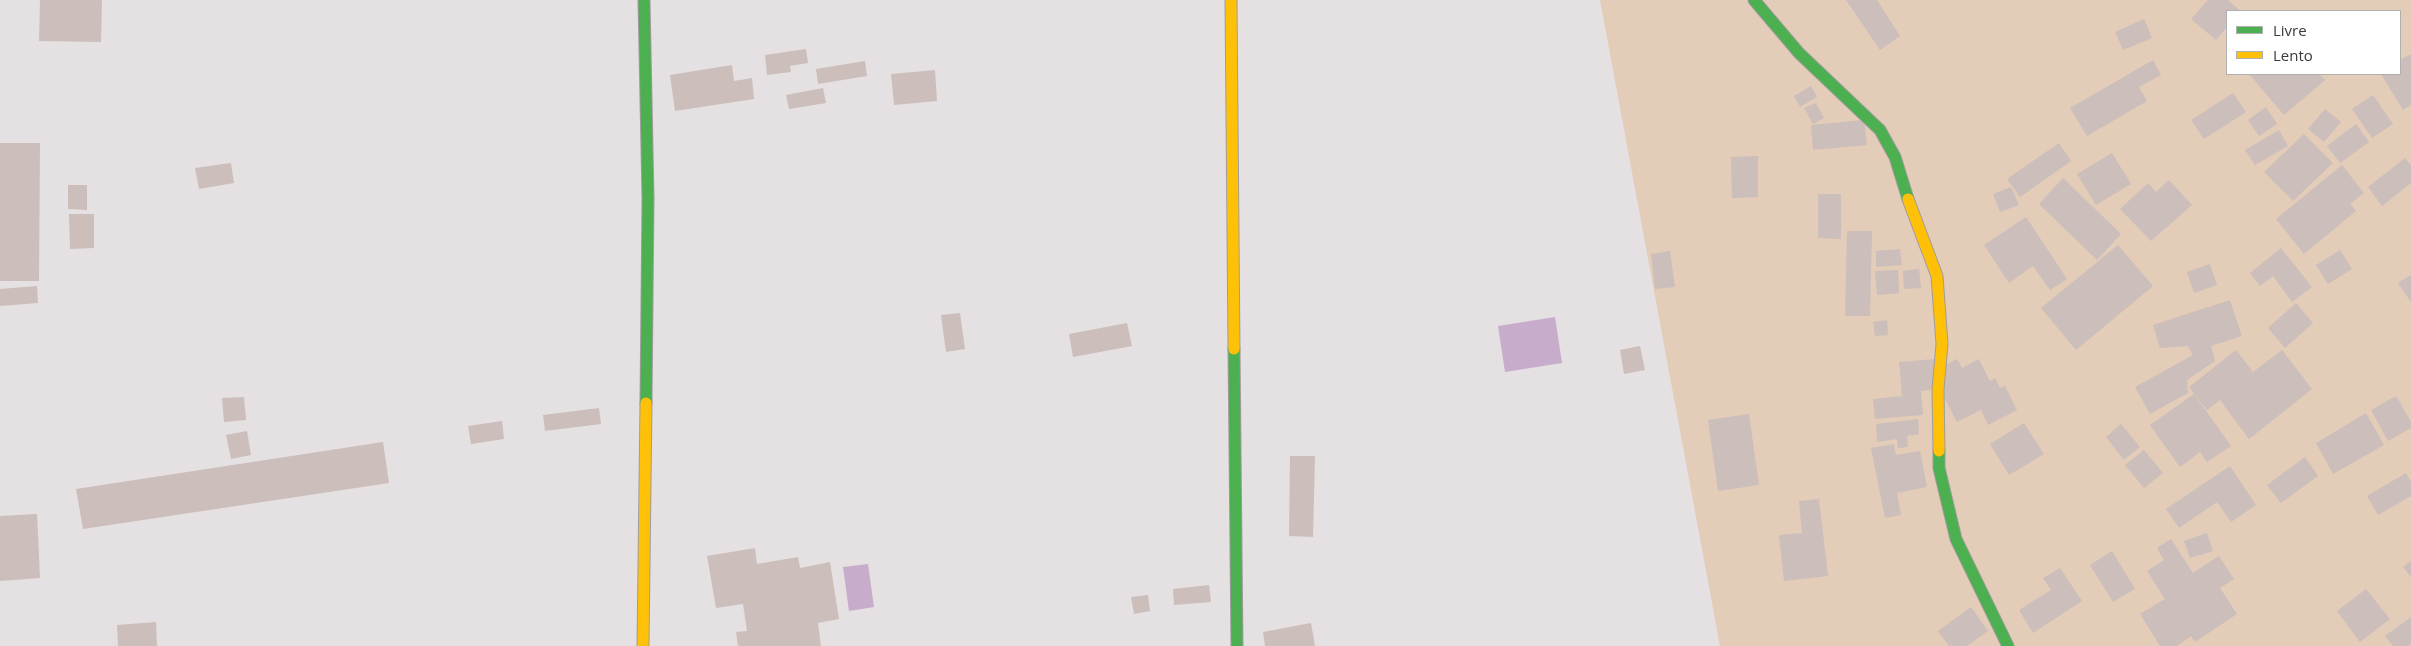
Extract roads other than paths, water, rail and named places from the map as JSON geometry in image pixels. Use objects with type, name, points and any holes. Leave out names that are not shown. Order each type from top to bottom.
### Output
[{"type":"street","points":[[643,646],[648,198],[644,0]]},
{"type":"street","points":[[1231,0],[1237,646]]},
{"type":"street","points":[[1754,0],[1799,53],[1880,130],[1895,157],[1914,219],[1937,276],[1942,344],[1938,389],[1939,468],[1956,539],[2008,646]]}]
